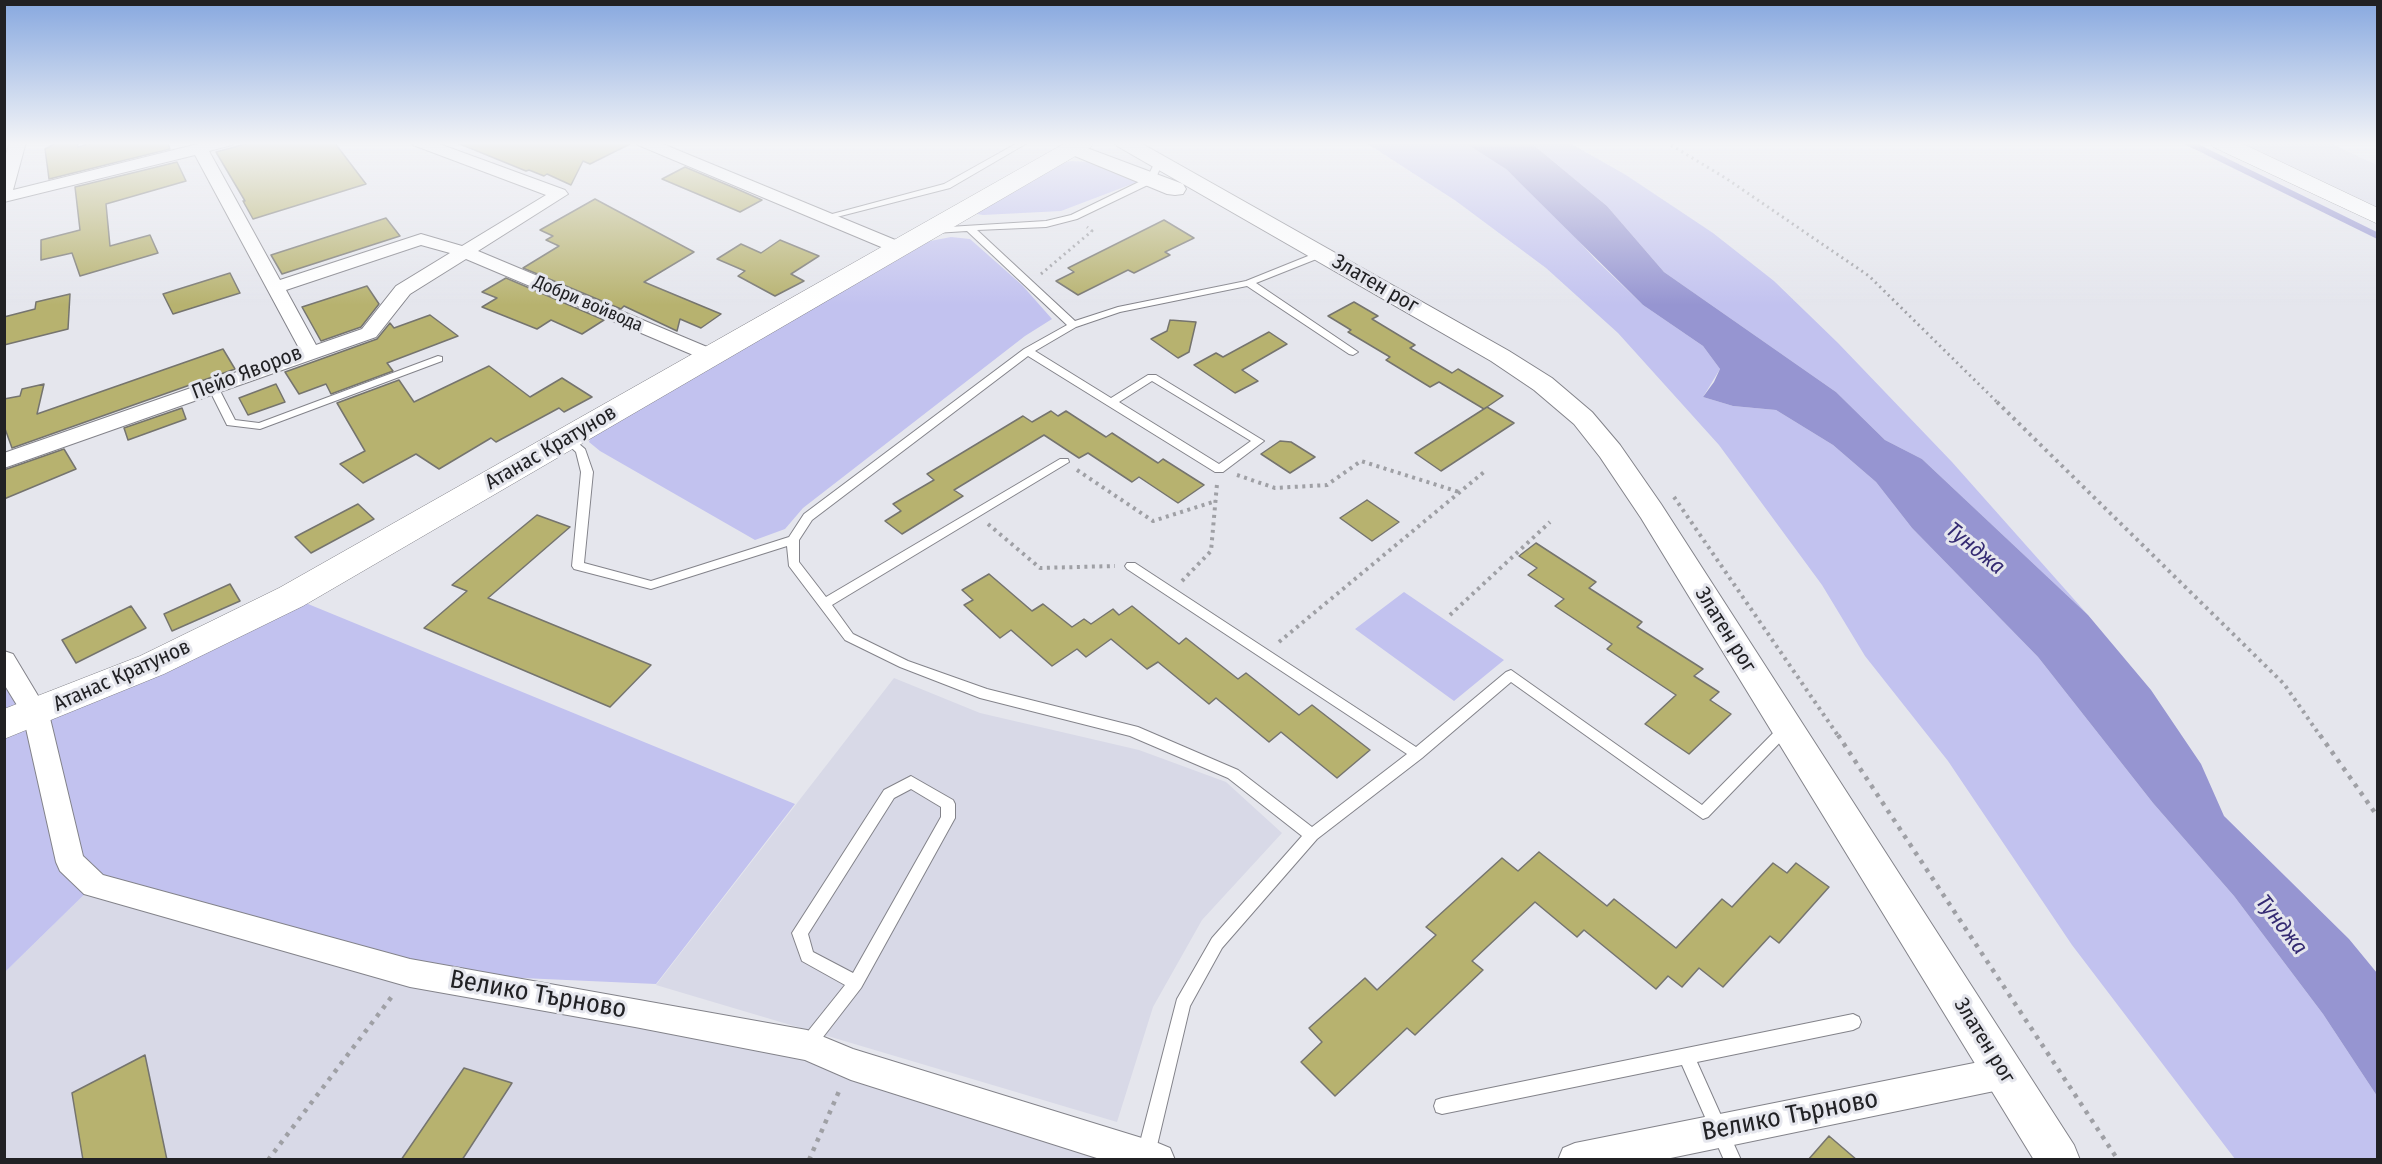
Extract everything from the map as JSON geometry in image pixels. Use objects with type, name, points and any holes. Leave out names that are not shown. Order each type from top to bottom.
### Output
[{"type":"main road","name":"Атанас Кратунов","points":[[4,726],[152,665],[291,597],[989,196]]},
{"type":"main road","points":[[2335,196],[2378,217]]},
{"type":"street","name":"Пейо Яворов","points":[[4,461],[311,353],[225,196]]},
{"type":"street","points":[[311,353],[369,333],[403,290],[555,196]]},
{"type":"street","points":[[775,196],[899,248]]},
{"type":"street","name":"Златен рог","points":[[1207,196],[1321,254],[1500,356],[1543,384],[1583,418],[1610,451],[1651,511],[2059,1160]]},
{"type":"street","name":"Добри войвода","points":[[274,288],[421,239],[464,252],[712,356]]},
{"type":"street","points":[[4,661],[36,714]]},
{"type":"street","name":"Велико Търново","points":[[36,714],[70,862],[94,885],[410,973],[807,1045],[851,1064],[1150,1158]]},
{"type":"street","name":"Велико Търново","points":[[1575,1160],[1720,1129],[2004,1074]]},
{"type":"lane","points":[[825,217],[906,196]]},
{"type":"lane","points":[[931,230],[1046,224],[1074,218],[1111,196]]},
{"type":"lane","points":[[969,228],[1073,325]]},
{"type":"lane","points":[[1312,835],[1233,774],[1133,731],[985,694],[904,664],[849,637],[793,563],[793,540],[808,517],[1028,351],[1073,325],[1118,310],[1249,283],[1321,254]]},
{"type":"lane","points":[[1249,283],[1353,352]]},
{"type":"lane","points":[[1028,351],[1219,469],[1259,441],[1152,377],[1112,402]]},
{"type":"lane","points":[[213,387],[231,423],[260,426],[438,359]]},
{"type":"lane","points":[[567,439],[581,451],[587,472],[578,566],[651,585],[793,540]]},
{"type":"lane","points":[[824,604],[1064,462]]},
{"type":"lane","points":[[1131,566],[1418,754]]},
{"type":"lane","points":[[1150,1158],[1183,1004],[1217,943],[1312,835],[1418,754],[1511,675],[1703,813],[1787,728]]},
{"type":"lane","points":[[807,1045],[856,983],[948,818],[948,804],[911,782],[889,794],[800,933],[807,956],[856,983]]},
{"type":"lane","points":[[1442,1106],[1853,1022]]},
{"type":"lane","points":[[1686,1056],[1733,1160]]},
{"type":"path","points":[[1752,196],[1869,276],[2284,684],[2378,817]]},
{"type":"path","points":[[1029,284],[1092,231],[1074,218]]},
{"type":"path","points":[[1171,593],[1211,551],[1219,469],[1275,488],[1327,485],[1360,461],[1459,492]]},
{"type":"path","points":[[1064,462],[1153,521],[1216,501]]},
{"type":"path","points":[[1265,654],[1484,472]]},
{"type":"path","points":[[976,514],[1040,568],[1131,566]]},
{"type":"path","points":[[1450,615],[1550,522]]},
{"type":"path","points":[[268,1160],[410,973]]},
{"type":"path","points":[[809,1160],[851,1064]]},
{"type":"shaded area","points":[[999,196],[1100,196],[1061,211],[983,215],[977,214],[974,210]]},
{"type":"shaded area","points":[[1449,196],[1535,196],[1643,305],[1703,346],[1720,369],[1703,397],[1733,406],[1776,410],[1833,445],[1876,482],[1912,528],[2038,657],[2153,803],[2234,896],[2323,1014],[2377,1096],[2377,1159],[2235,1159],[2072,945],[1948,761],[1865,656],[1822,585],[1719,445],[1618,333],[1546,268]]},
{"type":"shaded area","points":[[1595,196],[1658,196],[1713,233],[1774,281],[1838,343],[1952,462],[2088,615],[1922,459],[1885,440],[1836,392],[1664,272],[1607,206]]},
{"type":"shaded area","points":[[2352,196],[2377,196],[2377,208]]},
{"type":"shaded area","points":[[951,237],[970,239],[1022,285],[1052,319],[1025,336],[803,508],[785,529],[755,540],[600,451],[589,442],[594,428],[925,242]]},
{"type":"shaded area","points":[[1404,592],[1504,660],[1454,701],[1355,629]]},
{"type":"shaded area","points":[[291,597],[795,804],[656,984],[410,973],[94,885],[5,972],[4,661],[36,714]]},
{"type":"shaded area","points":[[894,678],[980,713],[1139,750],[1226,782],[1282,833],[1202,920],[1153,1007],[1117,1122],[656,985]]},
{"type":"shaded area","points":[[94,885],[851,1064],[1144,1160],[5,1160],[5,972]]},
{"type":"water","name":"Тунджа","points":[[1534,196],[1595,196],[1607,206],[1664,272],[1836,392],[1885,440],[1922,459],[2088,615],[2151,690],[2201,764],[2224,816],[2349,939],[2377,973],[2377,1096],[2323,1014],[2234,896],[2153,803],[2038,657],[1912,528],[1876,482],[1833,445],[1776,410],[1733,406],[1703,397],[1720,369],[1703,346],[1643,305]]},
{"type":"building","points":[[76,196],[133,196],[106,204],[110,246],[150,235],[158,253],[80,276],[72,253],[41,260],[41,240],[80,230]]},
{"type":"building","points":[[242,196],[326,196],[253,219],[243,201],[245,201]]},
{"type":"building","points":[[703,196],[753,196],[762,200],[740,212]]},
{"type":"building","points":[[595,199],[694,252],[644,282],[721,314],[701,328],[680,319],[677,331],[624,306],[621,309],[523,268],[559,246],[546,240],[553,236],[540,230]]},
{"type":"building","points":[[386,218],[400,236],[282,274],[271,255]]},
{"type":"building","points":[[1164,220],[1194,238],[1165,252],[1170,255],[1134,273],[1128,270],[1078,295],[1056,281],[1074,272],[1068,268]]},
{"type":"building","points":[[780,240],[819,256],[791,274],[804,281],[775,296],[738,276],[745,271],[717,259],[741,244],[761,253]]},
{"type":"building","points":[[230,273],[240,293],[173,314],[163,294]]},
{"type":"building","points":[[506,278],[604,320],[582,334],[551,320],[537,329],[482,307],[497,298],[482,292]]},
{"type":"building","points":[[367,286],[379,304],[361,327],[321,341],[302,307]]},
{"type":"building","points":[[70,294],[68,329],[4,345],[4,317],[35,309],[36,302]]},
{"type":"building","points":[[1354,302],[1378,316],[1372,319],[1415,345],[1410,348],[1452,373],[1458,369],[1503,396],[1484,409],[1439,382],[1430,387],[1386,360],[1390,357],[1348,332],[1351,330],[1328,316]]},
{"type":"building","points":[[430,315],[458,336],[387,363],[393,371],[331,394],[326,384],[299,394],[285,372],[377,339],[390,323],[394,328]]},
{"type":"building","points":[[1170,320],[1196,322],[1189,352],[1178,358],[1151,339],[1167,331]]},
{"type":"building","points":[[1269,332],[1287,344],[1242,370],[1258,381],[1235,393],[1194,365],[1216,353],[1223,357]]},
{"type":"building","points":[[223,349],[235,369],[12,448],[4,426],[4,399],[20,396],[22,389],[44,384],[37,414]]},
{"type":"building","points":[[489,366],[530,397],[562,378],[592,397],[564,412],[559,408],[496,442],[491,438],[439,469],[416,454],[363,483],[340,464],[365,451],[337,403],[399,380],[414,402]]},
{"type":"building","points":[[276,384],[285,402],[248,415],[239,398]]},
{"type":"building","points":[[1487,407],[1514,423],[1441,471],[1415,453]]},
{"type":"building","points":[[182,408],[186,419],[128,440],[124,428]]},
{"type":"building","points":[[1051,411],[1058,416],[1066,411],[1106,437],[1112,433],[1158,463],[1163,459],[1204,485],[1178,503],[1139,477],[1132,482],[1088,453],[1079,458],[1044,435],[954,490],[963,496],[902,534],[885,521],[901,511],[893,504],[934,480],[927,474],[1023,416],[1032,422]]},
{"type":"building","points":[[1280,441],[1291,442],[1315,457],[1290,473],[1261,454]]},
{"type":"building","points":[[64,449],[76,469],[4,499],[4,470]]},
{"type":"building","points":[[1367,500],[1399,522],[1372,541],[1340,518]]},
{"type":"building","points":[[358,504],[374,519],[311,553],[295,537]]},
{"type":"building","points":[[537,515],[570,527],[488,598],[651,665],[610,707],[424,628],[467,591],[452,585]]},
{"type":"building","points":[[1536,543],[1596,582],[1589,588],[1642,622],[1637,627],[1703,669],[1694,676],[1719,692],[1710,700],[1731,714],[1689,754],[1645,724],[1676,695],[1607,649],[1612,644],[1555,606],[1564,599],[1528,575],[1537,568],[1519,556]]},
{"type":"building","points":[[989,574],[1032,611],[1043,604],[1072,627],[1084,619],[1091,624],[1113,609],[1119,615],[1132,606],[1179,644],[1186,638],[1238,679],[1246,673],[1299,715],[1312,705],[1370,750],[1337,778],[1281,732],[1269,742],[1216,698],[1209,704],[1158,662],[1147,669],[1111,639],[1086,657],[1077,649],[1052,666],[1011,630],[1000,638],[964,605],[973,600],[962,590]]},
{"type":"building","points":[[230,584],[240,601],[172,631],[164,614]]},
{"type":"building","points":[[131,606],[146,628],[76,663],[62,640]]},
{"type":"building","points":[[1539,852],[1607,906],[1614,899],[1676,948],[1722,899],[1732,907],[1773,863],[1787,873],[1796,863],[1829,887],[1779,943],[1770,936],[1723,987],[1699,968],[1682,987],[1668,976],[1656,989],[1584,930],[1577,937],[1535,902],[1472,961],[1483,970],[1415,1035],[1407,1028],[1335,1096],[1301,1062],[1322,1042],[1309,1028],[1365,978],[1377,990],[1436,935],[1426,927],[1502,858],[1518,871]]},
{"type":"building","points":[[145,1055],[167,1160],[83,1160],[72,1093]]},
{"type":"building","points":[[464,1068],[512,1083],[462,1160],[401,1160]]},
{"type":"building","points":[[1829,1136],[1857,1160],[1808,1160]]},
{"type":"waterway","points":[[2297,196],[2378,236]]}]
